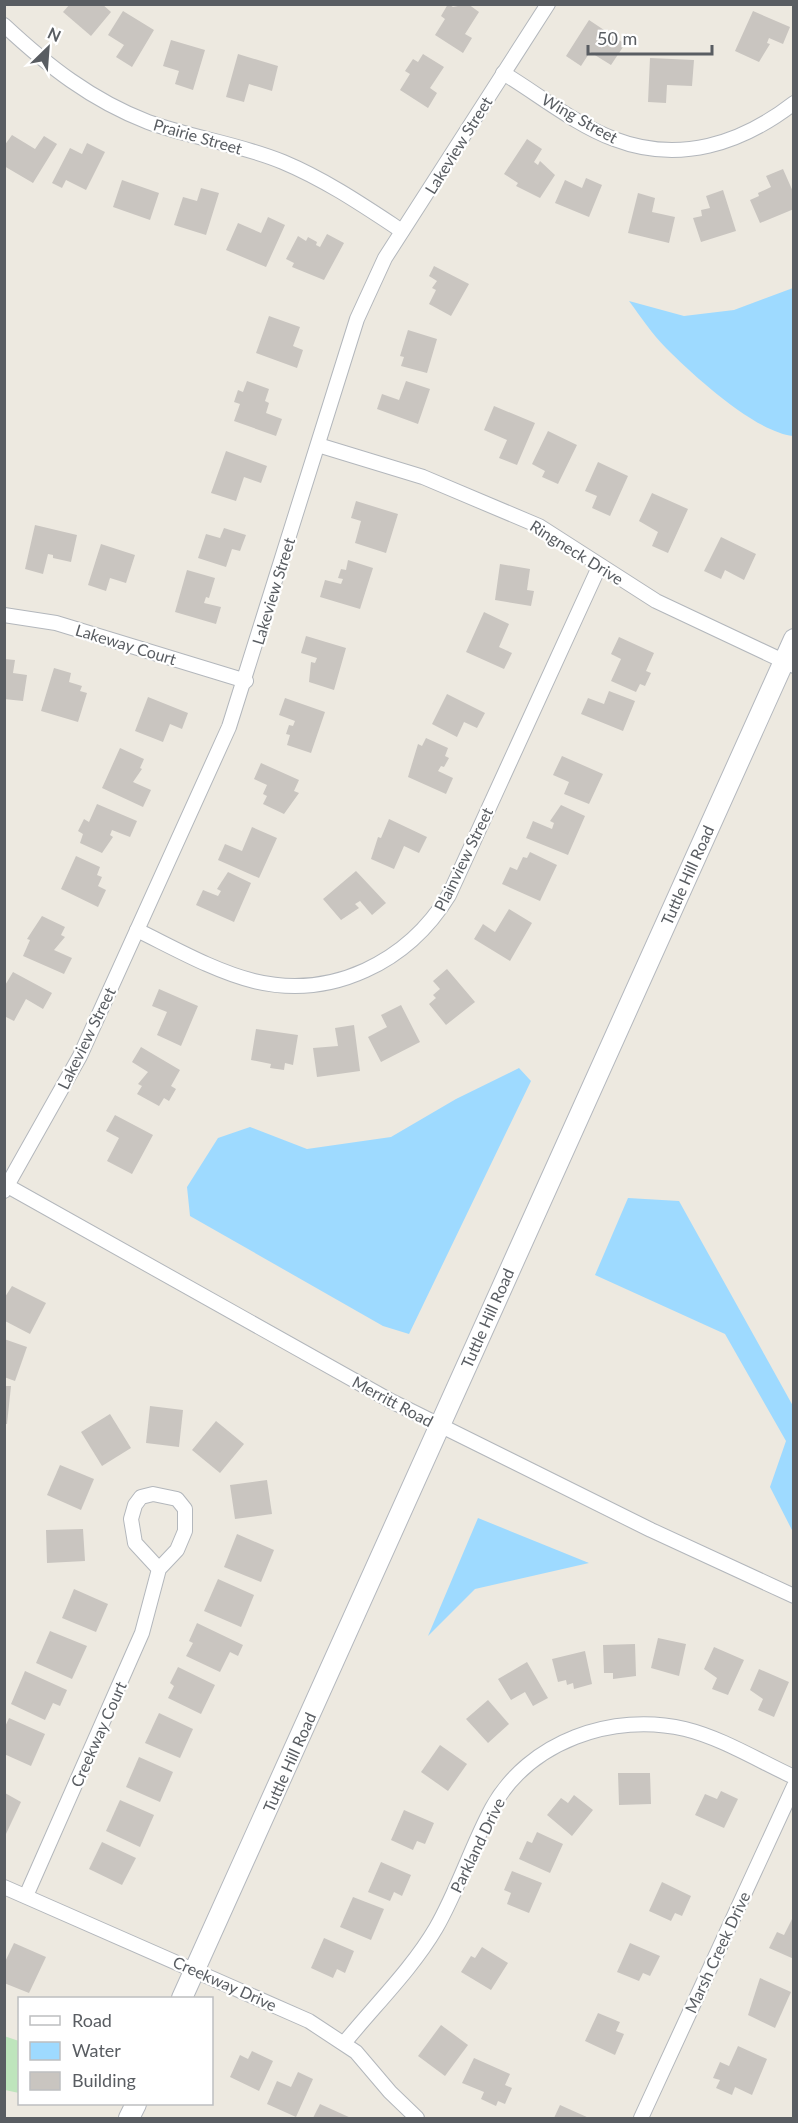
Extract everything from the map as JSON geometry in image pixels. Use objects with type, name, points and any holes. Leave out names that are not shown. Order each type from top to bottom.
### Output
[{"type":"main road","name":"Tuttle Hill Road","points":[[182,1997],[439,1424],[788,664],[794,639]]},
{"type":"street","name":"Lakeview Street","points":[[6,1187],[80,1056],[229,727],[246,681],[357,319],[375,276],[548,4]]},
{"type":"street","name":"Prairie Street","points":[[4,25],[41,60],[91,96],[148,122],[284,162],[352,198],[402,231]]},
{"type":"street","name":"Wing Street","points":[[503,73],[598,132],[629,144],[658,149],[687,149],[720,144],[768,123],[794,102]]},
{"type":"street","name":"Ringneck Drive","points":[[318,445],[423,477],[476,497],[539,526],[599,567],[675,611],[788,664]]},
{"type":"street","name":"Plainview Street","points":[[137,930],[243,978],[288,985],[321,984],[357,975],[385,962],[405,947],[437,915],[449,895],[599,567]]},
{"type":"street","name":"Lakeway Court","points":[[4,615],[56,623],[246,681]]},
{"type":"street","name":"Merritt Road","points":[[6,1187],[287,1343],[439,1424],[651,1530],[794,1596]]},
{"type":"street","name":"Creekway Court","points":[[26,1896],[142,1633],[159,1569],[177,1550],[187,1520],[185,1509],[177,1499],[163,1494],[153,1494],[141,1497],[130,1519],[135,1543],[159,1569]]},
{"type":"street","name":"Parkland Drive","points":[[345,2042],[435,1929],[492,1807],[522,1770],[549,1750],[596,1730],[625,1724],[653,1724],[687,1729],[709,1737],[794,1777]]},
{"type":"street","name":"Marsh Creek Drive","points":[[641,2118],[794,1786]]},
{"type":"street","name":"Creekway Drive","points":[[4,1887],[309,2021],[345,2042],[417,2118]]},
{"type":"green space","points":[[4,2036],[18,2041],[18,2093],[5,2090]]},
{"type":"water","points":[[793,288],[793,436],[761,424],[708,387],[661,343],[629,301],[684,316],[734,310]]},
{"type":"water","points":[[519,1068],[531,1081],[409,1334],[383,1326],[190,1216],[187,1187],[218,1138],[250,1127],[307,1149],[391,1137],[456,1099]]},
{"type":"water","points":[[628,1198],[679,1201],[793,1406],[793,1532],[770,1487],[786,1441],[725,1334],[595,1275]]},
{"type":"water","points":[[478,1518],[589,1563],[475,1589],[428,1636]]},
{"type":"building","points":[[70,4],[102,4],[111,12],[91,36],[63,12]]},
{"type":"building","points":[[448,4],[453,7],[468,4],[479,12],[465,34],[472,38],[463,53],[435,35],[445,19],[441,16]]},
{"type":"building","points":[[123,11],[154,30],[132,67],[116,57],[124,45],[108,35]]},
{"type":"building","points":[[753,11],[790,27],[783,44],[769,38],[767,43],[770,44],[759,62],[735,51]]},
{"type":"building","points":[[589,20],[625,44],[611,65],[590,52],[581,66],[566,56]]},
{"type":"building","points":[[171,40],[205,50],[193,90],[175,84],[179,71],[163,66]]},
{"type":"building","points":[[238,54],[278,66],[272,91],[249,84],[244,102],[226,97]]},
{"type":"building","points":[[423,54],[444,67],[430,88],[437,93],[428,108],[400,90],[410,74],[405,71],[413,59],[418,62]]},
{"type":"building","points":[[650,58],[694,60],[692,86],[667,85],[666,103],[648,102]]},
{"type":"building","points":[[12,135],[35,149],[44,136],[57,144],[33,183],[4,166],[4,146]]},
{"type":"building","points":[[527,139],[542,149],[534,162],[538,165],[540,161],[555,175],[540,198],[516,186],[518,183],[504,174]]},
{"type":"building","points":[[87,143],[105,152],[86,190],[66,180],[62,188],[52,183],[70,148],[82,154]]},
{"type":"building","points":[[783,169],[794,194],[794,209],[760,223],[750,200],[771,187],[766,176]]},
{"type":"building","points":[[586,178],[602,185],[589,217],[555,203],[565,180],[582,188]]},
{"type":"building","points":[[122,180],[159,193],[150,220],[113,207]]},
{"type":"building","points":[[201,188],[219,193],[206,235],[174,225],[183,197],[197,201]]},
{"type":"building","points":[[723,190],[736,231],[701,242],[693,218],[702,216],[701,210],[710,208],[706,196]]},
{"type":"building","points":[[638,193],[655,198],[652,212],[675,217],[669,243],[628,233]]},
{"type":"building","points":[[268,217],[285,225],[266,267],[226,250],[238,223],[261,233]]},
{"type":"building","points":[[327,234],[344,243],[324,280],[292,267],[294,263],[286,259],[298,236],[306,241],[308,237],[317,242],[316,245],[320,247]]},
{"type":"building","points":[[434,266],[469,284],[451,316],[429,304],[436,290],[432,288],[437,281],[429,276]]},
{"type":"building","points":[[269,316],[300,327],[293,346],[303,350],[297,368],[256,353]]},
{"type":"building","points":[[408,330],[437,339],[427,373],[401,366],[404,357],[400,356]]},
{"type":"building","points":[[247,381],[269,389],[265,401],[269,403],[266,413],[282,419],[276,436],[234,421],[240,404],[234,402],[238,390],[243,392]]},
{"type":"building","points":[[406,381],[430,389],[418,424],[377,409],[382,394],[399,400]]},
{"type":"building","points":[[494,406],[535,423],[517,465],[499,458],[507,440],[484,430]]},
{"type":"building","points":[[548,431],[577,445],[558,484],[542,477],[545,471],[532,464]]},
{"type":"building","points":[[226,451],[267,466],[261,483],[244,477],[236,501],[211,493]]},
{"type":"building","points":[[598,462],[628,476],[610,516],[592,508],[597,496],[585,491]]},
{"type":"building","points":[[652,493],[688,509],[668,553],[652,546],[658,532],[639,521]]},
{"type":"building","points":[[356,501],[398,514],[386,553],[355,543],[361,521],[351,518]]},
{"type":"building","points":[[35,525],[77,535],[71,562],[53,558],[53,555],[48,554],[43,574],[25,569]]},
{"type":"building","points":[[224,528],[246,535],[240,551],[232,549],[226,567],[198,558],[206,534],[220,538]]},
{"type":"building","points":[[721,537],[756,554],[744,580],[725,570],[721,579],[704,571]]},
{"type":"building","points":[[101,544],[135,555],[126,583],[110,578],[106,591],[88,585]]},
{"type":"building","points":[[348,560],[373,568],[360,609],[320,597],[325,580],[341,584],[343,579],[338,578],[341,569],[346,570]]},
{"type":"building","points":[[500,564],[530,569],[527,590],[534,591],[531,606],[495,600]]},
{"type":"building","points":[[187,570],[215,578],[209,598],[206,597],[204,603],[221,607],[216,624],[175,612]]},
{"type":"building","points":[[484,612],[509,624],[499,647],[512,653],[504,669],[466,652]]},
{"type":"building","points":[[306,636],[346,648],[334,690],[309,682],[311,662],[315,663],[317,658],[301,653]]},
{"type":"building","points":[[619,637],[654,653],[646,671],[651,673],[645,686],[640,684],[636,692],[611,681],[621,659],[611,654]]},
{"type":"building","points":[[4,659],[15,660],[13,673],[27,675],[23,701],[4,699]]},
{"type":"building","points":[[54,668],[71,673],[69,682],[82,686],[80,691],[87,693],[78,722],[41,711]]},
{"type":"building","points":[[609,691],[635,701],[623,731],[581,714],[588,698],[604,704]]},
{"type":"building","points":[[447,694],[485,713],[477,728],[464,722],[457,737],[432,724]]},
{"type":"building","points":[[148,697],[188,713],[182,729],[170,724],[163,742],[135,731]]},
{"type":"building","points":[[285,698],[325,712],[311,753],[287,745],[290,735],[286,734],[289,725],[293,726],[295,721],[279,715]]},
{"type":"building","points":[[426,738],[448,748],[445,756],[449,758],[444,767],[441,766],[438,771],[453,778],[446,794],[408,777],[418,744],[422,746]]},
{"type":"building","points":[[120,748],[144,759],[140,768],[142,769],[133,782],[151,790],[143,807],[102,788]]},
{"type":"building","points":[[562,756],[603,774],[589,804],[564,794],[569,782],[553,775]]},
{"type":"building","points":[[261,763],[299,780],[294,791],[299,793],[284,814],[263,804],[267,796],[263,794],[267,785],[254,779]]},
{"type":"building","points":[[97,804],[137,821],[130,837],[112,830],[110,835],[113,837],[102,853],[80,843],[83,834],[78,831],[84,819],[89,822]]},
{"type":"building","points":[[561,805],[585,816],[568,855],[526,838],[533,821],[552,829],[554,823],[550,821]]},
{"type":"building","points":[[389,819],[427,837],[419,853],[404,846],[394,869],[371,859],[378,837],[381,838]]},
{"type":"building","points":[[252,827],[277,838],[259,878],[218,860],[225,844],[242,851]]},
{"type":"building","points":[[530,852],[557,865],[540,901],[502,884],[510,867],[517,870],[523,857],[527,858]]},
{"type":"building","points":[[76,856],[100,867],[97,875],[102,877],[98,886],[106,890],[98,907],[61,889]]},
{"type":"building","points":[[356,871],[386,903],[372,915],[360,901],[355,904],[359,908],[341,920],[323,899]]},
{"type":"building","points":[[228,872],[251,883],[234,922],[196,905],[203,890],[218,896],[221,891],[217,889]]},
{"type":"building","points":[[509,909],[532,923],[510,961],[474,939],[483,924],[495,932]]},
{"type":"building","points":[[42,916],[65,927],[61,935],[65,937],[54,950],[72,958],[64,974],[23,956],[30,940],[27,939]]},
{"type":"building","points":[[447,969],[475,1002],[446,1025],[429,1004],[436,998],[433,995],[440,989],[433,981]]},
{"type":"building","points":[[13,972],[52,993],[43,1009],[26,999],[14,1021],[4,1016],[4,987]]},
{"type":"building","points":[[159,989],[198,1006],[181,1046],[157,1035],[167,1012],[152,1006]]},
{"type":"building","points":[[401,1005],[420,1042],[381,1062],[368,1037],[387,1027],[381,1015]]},
{"type":"building","points":[[354,1025],[360,1071],[317,1077],[313,1048],[338,1046],[335,1028]]},
{"type":"building","points":[[256,1029],[298,1035],[293,1065],[285,1063],[284,1070],[270,1068],[271,1064],[251,1060]]},
{"type":"building","points":[[141,1047],[180,1070],[171,1086],[176,1089],[169,1101],[164,1098],[159,1106],[137,1094],[142,1086],[138,1084],[148,1072],[132,1062]]},
{"type":"building","points":[[115,1115],[153,1135],[132,1174],[107,1161],[119,1138],[106,1131]]},
{"type":"building","points":[[12,1286],[46,1303],[30,1334],[5,1321],[5,1297]]},
{"type":"building","points":[[4,1339],[27,1347],[15,1381],[4,1377]]},
{"type":"building","points":[[5,1386],[11,1386],[7,1424],[5,1424]]},
{"type":"building","points":[[150,1406],[183,1410],[179,1447],[146,1443]]},
{"type":"building","points":[[110,1414],[131,1448],[102,1466],[81,1432]]},
{"type":"building","points":[[216,1421],[244,1444],[220,1473],[192,1450]]},
{"type":"building","points":[[60,1465],[94,1479],[81,1510],[47,1495]]},
{"type":"building","points":[[267,1480],[272,1514],[235,1519],[230,1485]]},
{"type":"building","points":[[83,1529],[85,1561],[47,1563],[46,1530]]},
{"type":"building","points":[[237,1534],[274,1550],[261,1582],[224,1567]]},
{"type":"building","points":[[218,1579],[254,1595],[241,1627],[204,1611]]},
{"type":"building","points":[[74,1589],[108,1604],[96,1632],[62,1618]]},
{"type":"building","points":[[197,1623],[243,1645],[238,1656],[230,1652],[220,1672],[186,1656],[193,1643],[189,1641]]},
{"type":"building","points":[[50,1631],[87,1646],[72,1679],[36,1663]]},
{"type":"building","points":[[658,1638],[686,1644],[679,1676],[651,1668]]},
{"type":"building","points":[[635,1644],[636,1676],[613,1679],[613,1673],[604,1673],[603,1645]]},
{"type":"building","points":[[714,1647],[744,1660],[728,1695],[712,1689],[717,1678],[704,1669]]},
{"type":"building","points":[[585,1651],[592,1684],[574,1689],[573,1683],[567,1685],[566,1680],[558,1682],[552,1659]]},
{"type":"building","points":[[527,1662],[548,1698],[533,1706],[525,1692],[511,1700],[498,1679]]},
{"type":"building","points":[[178,1667],[215,1685],[201,1714],[168,1698],[174,1686],[170,1683]]},
{"type":"building","points":[[759,1669],[789,1682],[774,1717],[758,1710],[763,1699],[750,1690]]},
{"type":"building","points":[[25,1671],[67,1690],[60,1706],[53,1703],[45,1720],[11,1704]]},
{"type":"building","points":[[488,1700],[509,1724],[488,1743],[466,1719]]},
{"type":"building","points":[[159,1713],[193,1729],[180,1758],[145,1743]]},
{"type":"building","points":[[9,1718],[45,1734],[31,1766],[4,1754],[4,1729]]},
{"type":"building","points":[[440,1745],[467,1764],[448,1791],[421,1772]]},
{"type":"building","points":[[139,1757],[173,1772],[160,1802],[126,1787]]},
{"type":"building","points":[[618,1773],[650,1773],[651,1804],[619,1805]]},
{"type":"building","points":[[721,1791],[738,1799],[724,1828],[695,1815],[705,1794],[717,1799]]},
{"type":"building","points":[[5,1793],[21,1802],[5,1836]]},
{"type":"building","points":[[574,1795],[593,1810],[572,1836],[547,1815],[561,1798],[568,1803]]},
{"type":"building","points":[[120,1800],[154,1815],[140,1847],[106,1831]]},
{"type":"building","points":[[404,1810],[434,1823],[425,1844],[417,1841],[413,1850],[391,1840]]},
{"type":"building","points":[[537,1832],[563,1844],[550,1873],[519,1859],[527,1841],[532,1843]]},
{"type":"building","points":[[102,1842],[136,1858],[122,1885],[89,1869]]},
{"type":"building","points":[[381,1862],[411,1875],[402,1896],[394,1892],[390,1901],[368,1892]]},
{"type":"building","points":[[512,1871],[542,1883],[529,1913],[507,1904],[511,1893],[504,1890]]},
{"type":"building","points":[[662,1882],[691,1896],[682,1916],[675,1913],[671,1921],[649,1911]]},
{"type":"building","points":[[353,1897],[384,1909],[371,1940],[340,1927]]},
{"type":"building","points":[[794,1915],[794,1959],[769,1948],[777,1932],[784,1935]]},
{"type":"building","points":[[324,1938],[354,1951],[345,1973],[337,1969],[333,1978],[311,1968]]},
{"type":"building","points":[[14,1943],[46,1957],[29,1993],[4,1983],[4,1964]]},
{"type":"building","points":[[630,1943],[660,1956],[650,1976],[643,1973],[639,1981],[617,1972]]},
{"type":"building","points":[[482,1947],[508,1963],[491,1990],[461,1972],[471,1956],[475,1958]]},
{"type":"building","points":[[760,1978],[791,1992],[775,2028],[748,2015]]},
{"type":"building","points":[[598,2013],[620,2022],[616,2031],[624,2034],[615,2055],[585,2041]]},
{"type":"building","points":[[441,2025],[468,2045],[445,2076],[418,2056]]},
{"type":"building","points":[[738,2046],[767,2059],[752,2095],[735,2087],[732,2095],[716,2088],[720,2080],[713,2078],[720,2062],[729,2066]]},
{"type":"building","points":[[252,2051],[273,2061],[259,2091],[230,2077],[240,2055],[248,2059]]},
{"type":"building","points":[[474,2058],[510,2074],[505,2085],[512,2088],[505,2104],[498,2101],[496,2106],[481,2099],[484,2092],[462,2083]]},
{"type":"building","points":[[298,2072],[313,2079],[296,2117],[267,2104],[277,2081],[291,2087]]},
{"type":"building","points":[[320,2104],[351,2118],[313,2118]]},
{"type":"building","points":[[560,2105],[589,2118],[554,2118]]}]
